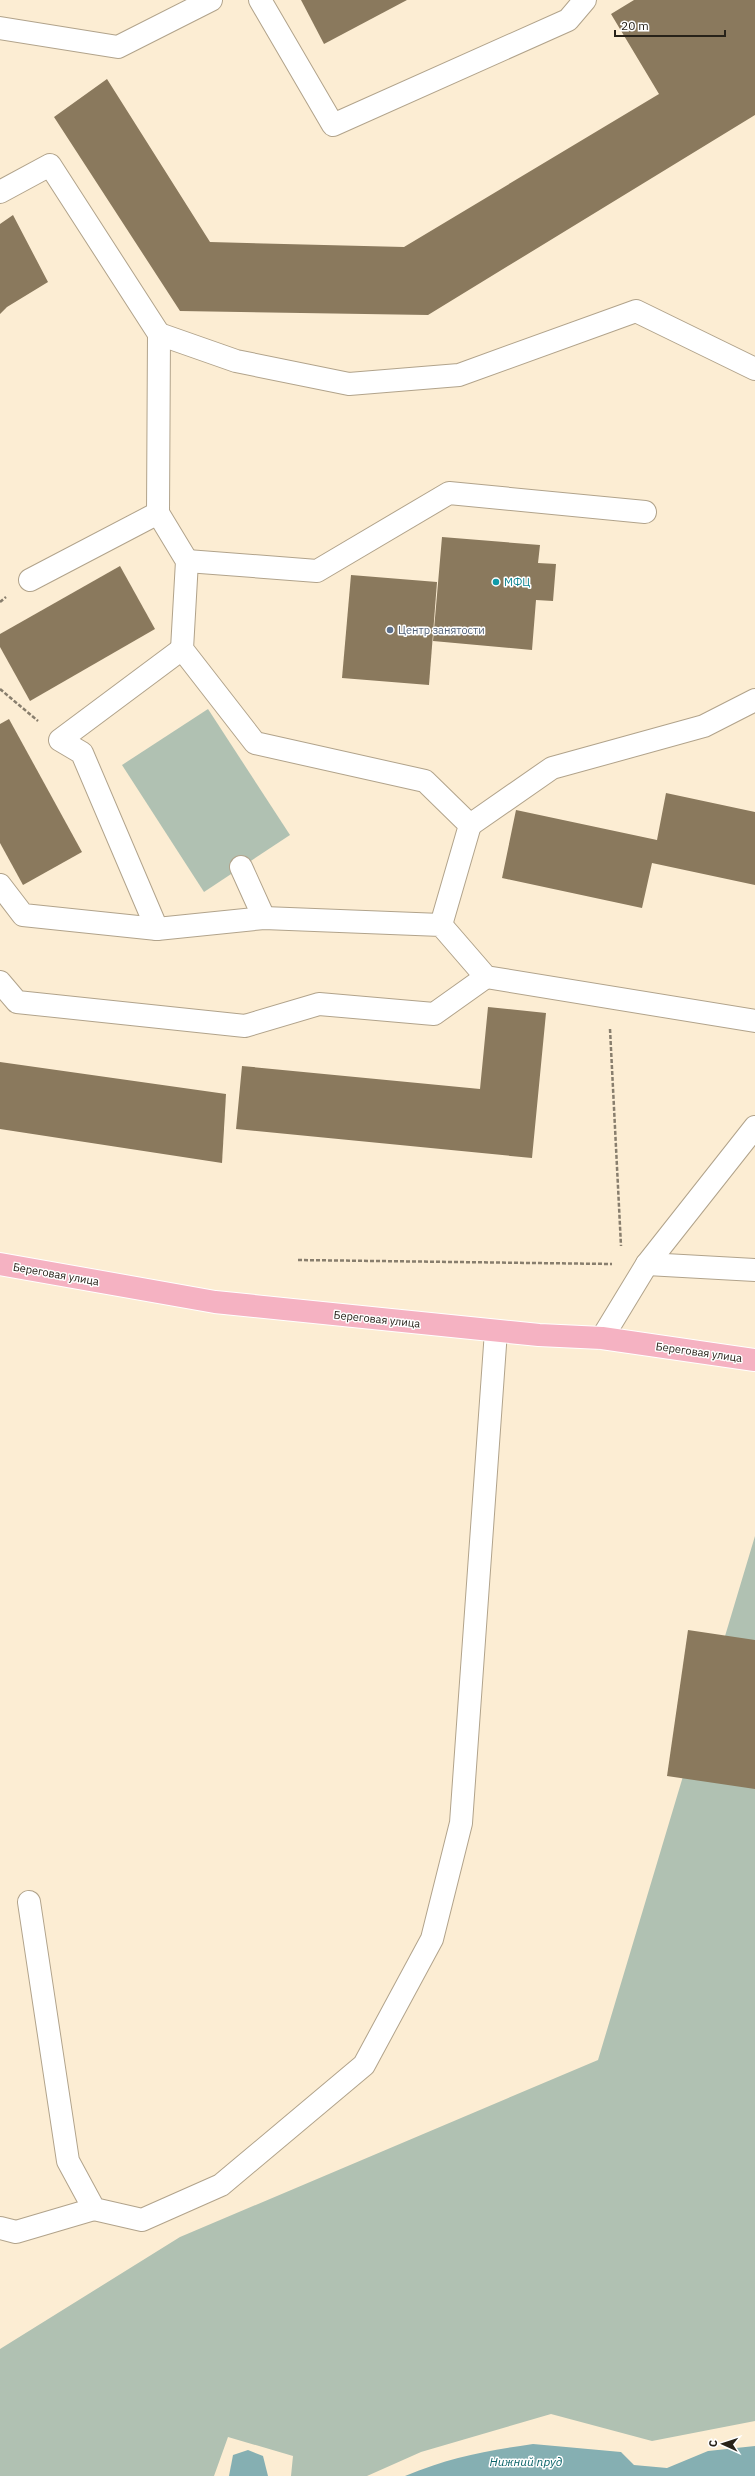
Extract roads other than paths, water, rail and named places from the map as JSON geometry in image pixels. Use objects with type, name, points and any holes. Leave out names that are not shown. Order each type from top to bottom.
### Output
[{"type":"main road","name":"Береговая улица","points":[[0,1264],[215,1302],[496,1331],[602,1338],[755,1360]]},
{"type":"street","points":[[0,28],[118,47],[211,0]]},
{"type":"street","points":[[260,0],[333,125],[568,20],[585,0]]},
{"type":"street","points":[[0,192],[50,165],[159,334],[158,513],[187,561],[182,649],[255,743],[425,781],[470,825]]},
{"type":"street","points":[[159,334],[236,360],[349,384],[459,374],[636,311],[755,369]]},
{"type":"street","points":[[187,561],[317,571],[449,493],[645,512]]},
{"type":"street","points":[[30,580],[158,513]]},
{"type":"street","points":[[157,929],[82,753],[60,740],[182,649]]},
{"type":"street","points":[[441,925],[470,825],[552,768],[704,726],[755,700]]},
{"type":"street","points":[[240,867],[264,918]]},
{"type":"street","points":[[0,885],[23,915],[157,929],[264,918],[441,925],[486,977],[755,1021]]},
{"type":"street","points":[[0,982],[17,1002],[245,1026],[319,1004],[434,1014],[486,977]]},
{"type":"street","points":[[602,1338],[647,1264],[752,1134]]},
{"type":"street","points":[[647,1264],[755,1270]]},
{"type":"street","points":[[0,2228],[16,2232],[94,2209],[142,2220],[221,2185],[364,2065],[432,1939],[461,1823],[496,1331]]},
{"type":"street","points":[[29,1902],[68,2161],[94,2209]]},
{"type":"water","name":"Нижний пруд","points":[[533,2444],[621,2452],[634,2465],[667,2468],[708,2451],[755,2446],[755,2476],[405,2476],[453,2459],[499,2449]]},
{"type":"water","points":[[248,2450],[263,2456],[268,2476],[229,2476],[233,2455]]},
{"type":"place","name":"МФЦ","points":[[496,582]]},
{"type":"place","name":"Центр занятости","points":[[390,630]]}]
